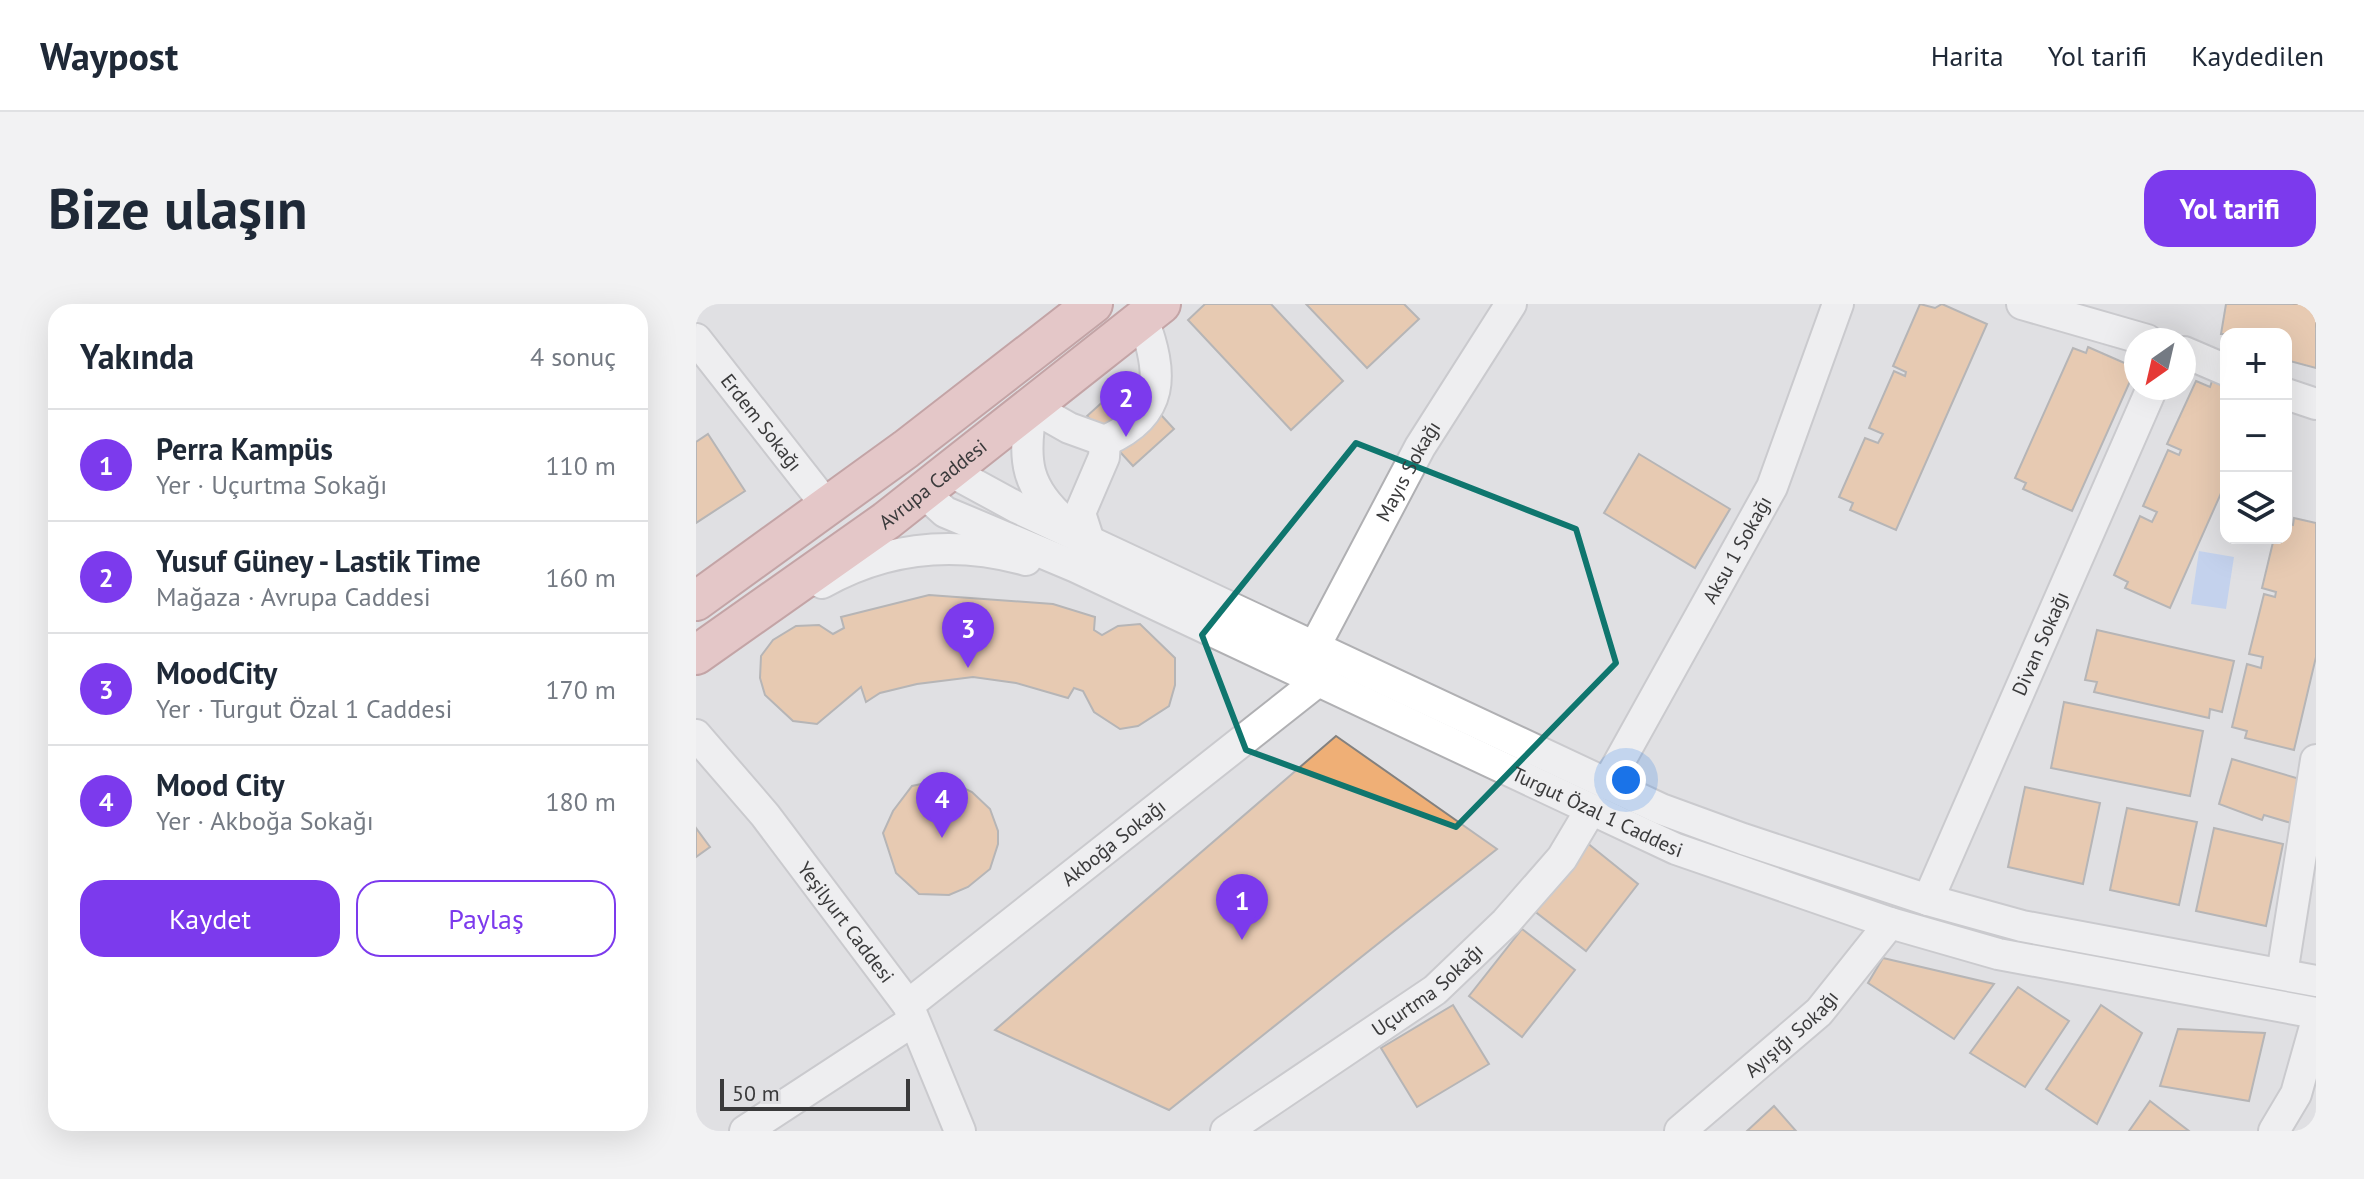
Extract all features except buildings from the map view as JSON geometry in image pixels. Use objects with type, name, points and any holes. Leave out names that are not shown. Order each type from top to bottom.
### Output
[{"type":"main road","points":[[696,601],[906,449],[1093,304]]},
{"type":"main road","name":"Avrupa Caddesi","points":[[696,655],[760,606],[937,482],[1152,311]]},
{"type":"main road","points":[[906,449],[906,460],[937,482]]},
{"type":"street","name":"Mayıs Sokağı","points":[[1315,646],[1420,447],[1511,304]]},
{"type":"street","name":"Aksu 1 Sokağı","points":[[1607,784],[1772,487],[1838,304]]},
{"type":"street","points":[[2022,304],[2124,333]]},
{"type":"street","points":[[1082,554],[1049,509],[1032,479],[1025,440],[1032,407],[1069,428],[1105,441],[1128,429],[1151,405],[1157,361],[1152,311]]},
{"type":"street","name":"Erdem Sokağı","points":[[696,339],[827,506]]},
{"type":"street","points":[[2196,357],[2220,367]]},
{"type":"street","points":[[2292,396],[2316,404]]},
{"type":"street","name":"Divan Sokağı","points":[[1928,900],[2147,400]]},
{"type":"street","points":[[1082,554],[1080,513],[1104,457],[1105,441]]},
{"type":"street","name":"Turgut Özal 1 Caddesi","points":[[937,482],[945,512],[1082,554],[1315,646],[1661,809],[1743,839],[1928,900],[2022,926],[2316,981]]},
{"type":"street","points":[[760,606],[810,589],[881,556],[915,550],[957,548],[1003,553],[1056,568],[1082,554]]},
{"type":"street","name":"Turgut Özal 1 Caddesi","points":[[1082,554],[1318,681],[1676,849],[1890,923],[1998,954],[2316,1013]]},
{"type":"street","name":"Akboğa Sokağı","points":[[745,1131],[910,1013],[1318,681]]},
{"type":"street","name":"Yeşilyurt Caddesi","points":[[696,735],[765,815],[910,1013],[960,1131]]},
{"type":"street","points":[[2282,974],[2316,760]]},
{"type":"street","name":"Uçurtma Sokağı","points":[[1226,1131],[1435,990],[1506,922],[1562,858],[1590,811]]},
{"type":"street","name":"Ayışığı Sokağı","points":[[1680,1131],[1819,1012],[1890,923]]},
{"type":"street","points":[[2274,1131],[2296,1094],[2316,1023]]},
{"type":"highlighted area","points":[[1356,443],[1576,529],[1616,663],[1456,827],[1246,750],[1202,635]]},
{"type":"water","points":[[2199,551],[2234,557],[2226,609],[2191,604]]},
{"type":"place","name":"Yusuf Güney - Lastik Time","points":[[1126,437]]},
{"type":"place","name":"MoodCity","points":[[968,668]]},
{"type":"place","name":"Mood City","points":[[942,838]]},
{"type":"place","name":"Perra Kampüs","points":[[1242,940]]}]
